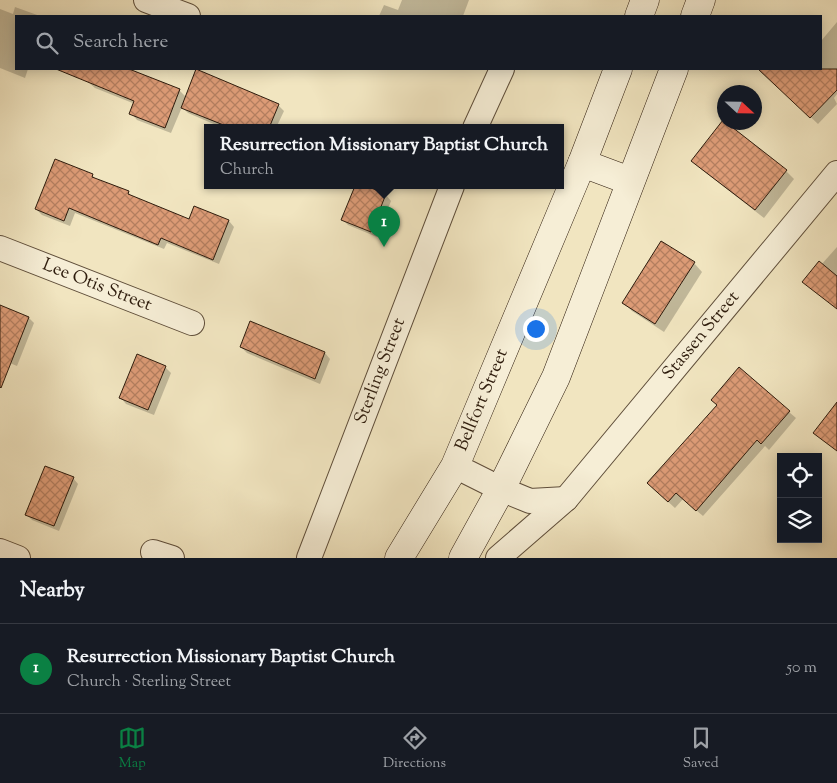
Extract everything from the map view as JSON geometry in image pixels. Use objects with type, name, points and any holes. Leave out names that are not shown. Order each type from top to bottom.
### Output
[{"type":"main road","points":[[638,15],[645,0]]},
{"type":"main road","points":[[695,15],[702,0]]},
{"type":"main road","name":"Bellfort Street","points":[[399,558],[455,466],[582,163],[618,70]]},
{"type":"main road","points":[[463,558],[501,489],[556,377],[674,70]]},
{"type":"main road","points":[[582,163],[630,181]]},
{"type":"street","points":[[146,0],[185,15]]},
{"type":"street","points":[[477,124],[502,70]]},
{"type":"street","name":"Stassen Street","points":[[498,558],[566,498],[837,174]]},
{"type":"street","name":"Sterling Street","points":[[309,558],[451,189]]},
{"type":"street","name":"Lee Otis Street","points":[[0,248],[192,323]]},
{"type":"street","points":[[455,466],[530,501],[566,498]]},
{"type":"street","points":[[0,551],[18,558]]},
{"type":"building","points":[[837,69],[837,90],[810,118],[759,70]]},
{"type":"building","points":[[58,70],[132,70],[180,89],[165,128],[129,114],[134,101]]},
{"type":"building","points":[[196,70],[279,104],[271,124],[221,124],[181,108]]},
{"type":"building","points":[[717,128],[717,130],[736,130],[787,170],[755,210],[691,161]]},
{"type":"building","points":[[55,159],[93,174],[92,177],[129,191],[128,194],[189,219],[194,206],[229,220],[213,260],[161,238],[158,245],[69,208],[64,221],[35,209]]},
{"type":"building","points":[[354,189],[374,189],[386,194],[371,232],[341,220]]},
{"type":"building","points":[[661,241],[695,262],[655,324],[622,303]]},
{"type":"building","points":[[819,261],[837,276],[837,309],[802,282]]},
{"type":"building","points":[[0,305],[29,317],[1,388],[0,387]]},
{"type":"building","points":[[250,321],[325,352],[315,379],[240,347]]},
{"type":"building","points":[[137,354],[166,366],[148,410],[119,398]]},
{"type":"building","points":[[739,367],[790,411],[761,444],[757,440],[696,511],[676,493],[668,502],[647,483],[717,405],[711,400]]},
{"type":"building","points":[[837,402],[837,451],[813,433]]},
{"type":"building","points":[[45,466],[74,477],[54,526],[25,515]]},
{"type":"place","name":"Resurrection Missionary Baptist Church","points":[[384,247]]}]
